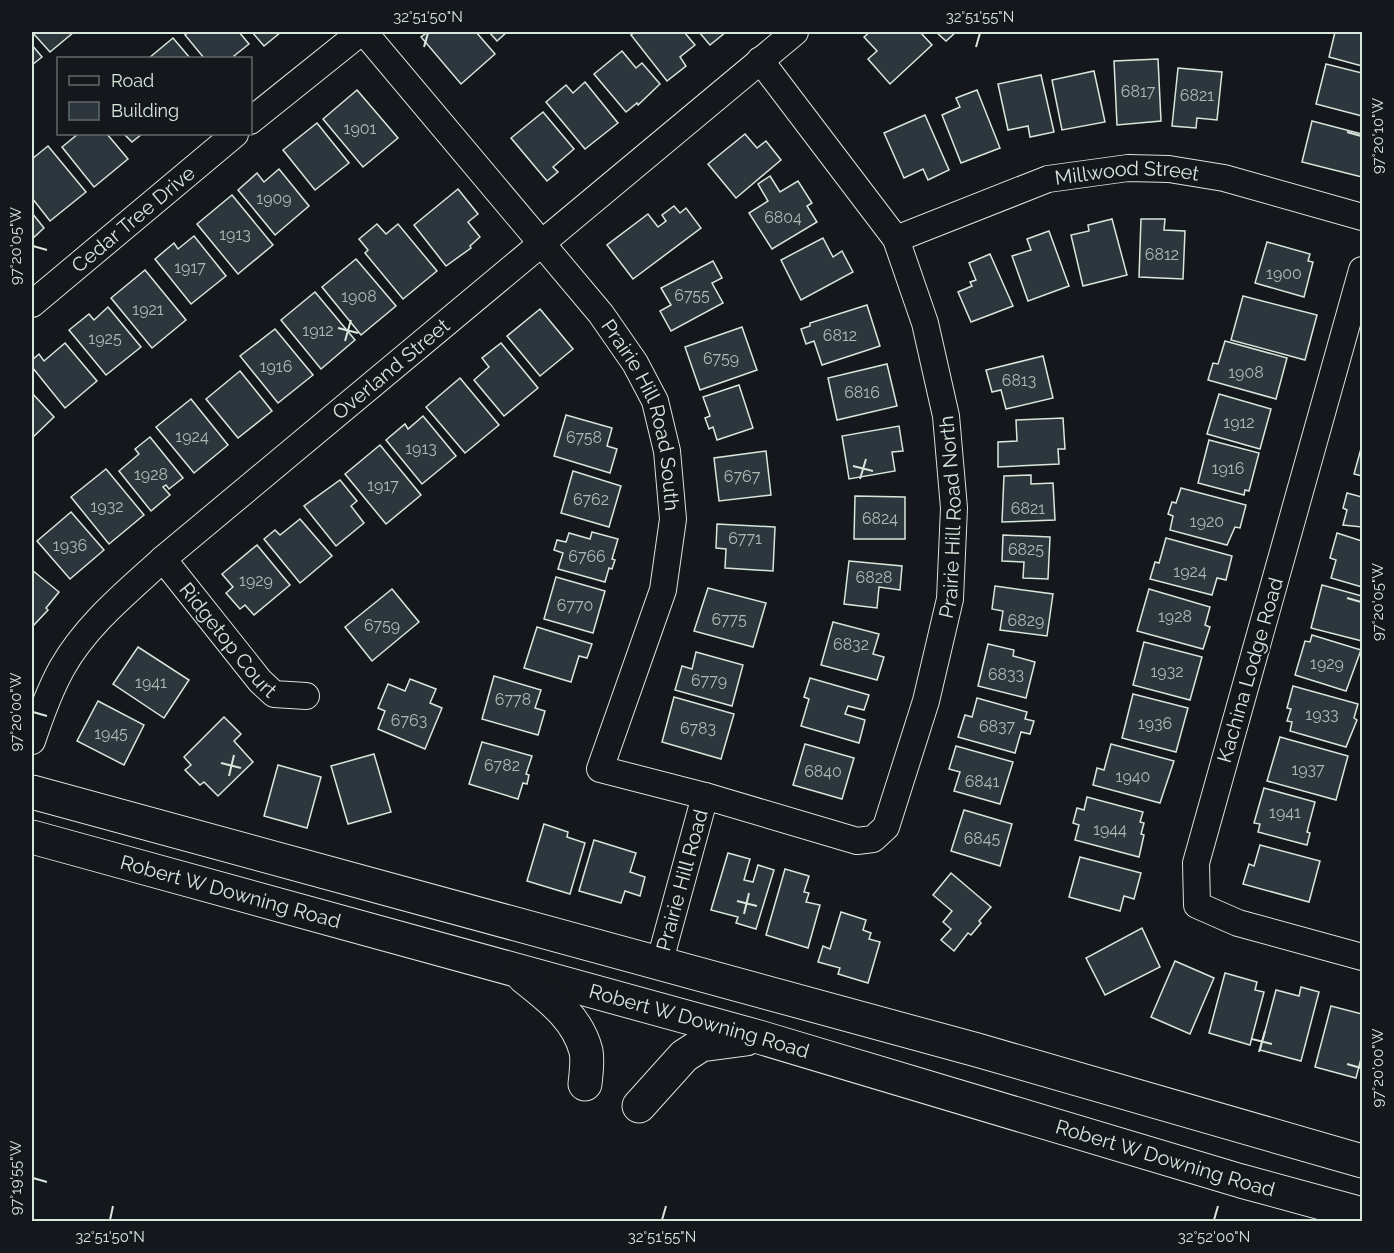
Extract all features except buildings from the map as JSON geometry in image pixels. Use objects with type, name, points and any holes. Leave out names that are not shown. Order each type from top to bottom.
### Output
[{"type":"main road","points":[[32,792],[977,1050],[1362,1161]]},
{"type":"main road","name":"Robert W Downing Road","points":[[32,837],[759,1037],[1241,1181],[1362,1214]]},
{"type":"main road","points":[[516,970],[564,1009],[578,1031],[587,1053],[585,1084]]},
{"type":"main road","points":[[639,1106],[684,1056],[701,1045],[759,1037]]},
{"type":"street","points":[[252,119],[362,32]]},
{"type":"street","name":"Prairie Hill Road South","points":[[362,32],[544,243],[601,314],[635,363],[655,400],[667,451],[673,519],[663,590],[600,769],[705,796]]},
{"type":"street","name":"Overland Street","points":[[32,741],[62,668],[85,636],[163,559],[795,32]]},
{"type":"street","name":"Prairie Hill Road North","points":[[705,796],[857,841],[873,839],[886,827],[926,701],[950,599],[954,508],[946,416],[925,323],[896,239],[760,60]]},
{"type":"street","name":"Cedar Tree Drive","points":[[32,304],[234,135]]},
{"type":"street","name":"Millwood Street","points":[[896,239],[1048,179],[1128,168],[1168,169],[1224,178],[1362,217]]},
{"type":"street","name":"Kachina Lodge Road","points":[[1362,270],[1196,863],[1197,905],[1238,923],[1362,957]]},
{"type":"street","name":"Ridgetop Court","points":[[163,559],[260,681],[274,694],[306,696]]},
{"type":"street","name":"Prairie Hill Road","points":[[659,964],[705,796]]}]
